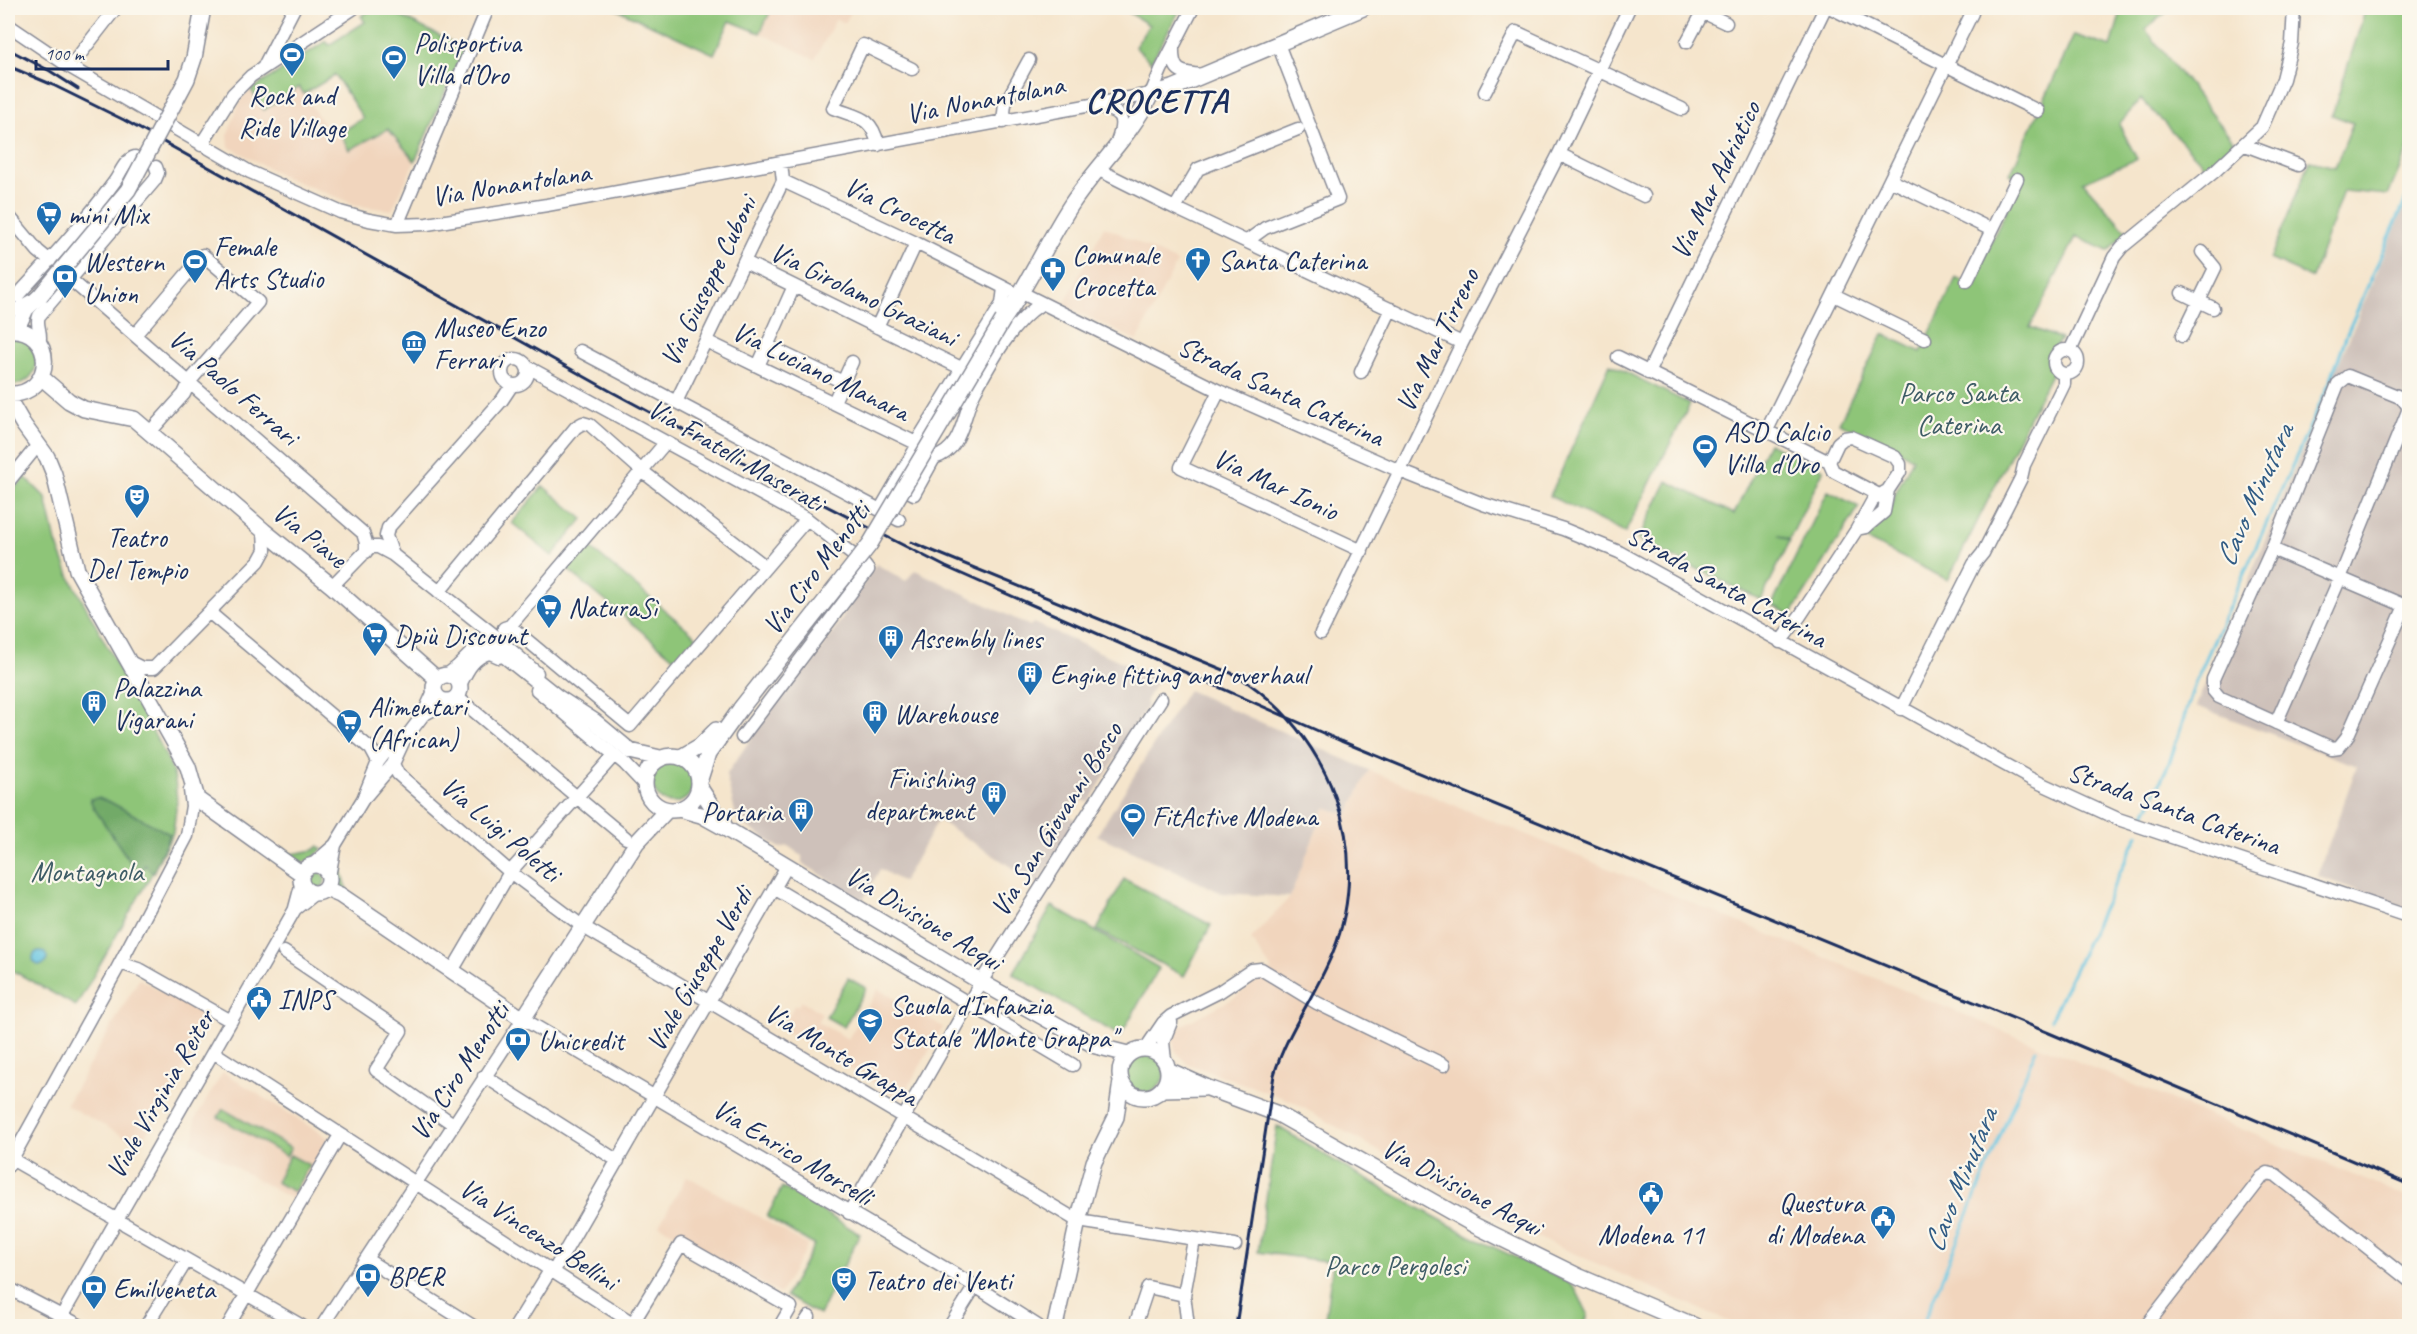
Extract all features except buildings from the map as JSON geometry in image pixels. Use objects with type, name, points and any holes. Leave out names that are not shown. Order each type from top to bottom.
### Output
[{"type":"main road","points":[[202,8],[194,58],[187,79],[128,190],[36,301],[18,333],[45,362],[41,377],[29,389],[8,396],[47,457],[54,474],[76,570],[192,777],[197,800],[305,874]]},
{"type":"main road","name":"Via Nonantolana","points":[[1151,94],[1204,75],[1363,8]]},
{"type":"main road","name":"Via Ciro Menotti","points":[[700,783],[708,754],[741,708],[870,544],[1003,320],[1012,291],[1037,267],[1050,237],[1145,108],[1151,94]]},
{"type":"main road","name":"Via Piave","points":[[41,377],[69,401],[84,409],[134,419],[332,586],[447,688]]},
{"type":"main road","points":[[447,688],[479,647],[493,646],[574,711],[594,721],[630,751],[660,758],[681,756],[694,765],[700,783],[695,799],[673,810],[657,805],[647,791],[647,772],[660,758]]},
{"type":"main road","name":"Via Ciro Menotti","points":[[681,756],[700,746],[741,708]]},
{"type":"main road","name":"Via Divisione Acqui","points":[[700,783],[709,805],[728,830]]},
{"type":"main road","name":"Via Ciro Menotti","points":[[524,1019],[582,926],[646,815],[647,791]]},
{"type":"main road","name":"Via Ciro Menotti","points":[[631,840],[673,810]]},
{"type":"main road","name":"Via Divisione Acqui","points":[[673,810],[701,814],[981,982],[1096,1046],[1128,1054]]},
{"type":"main road","points":[[305,874],[320,866],[323,886]]},
{"type":"main road","points":[[305,874],[306,890],[323,886],[340,895],[524,1019]]},
{"type":"main road","name":"Via Divisione Acqui","points":[[1096,1046],[1120,1078]]},
{"type":"main road","points":[[1055,1326],[1078,1221],[1094,1162],[1116,1117],[1120,1065],[1128,1054],[1146,1048],[1155,1051],[1166,1066],[1166,1081],[1162,1089],[1153,1095],[1139,1096],[1129,1092],[1120,1078]]},
{"type":"main road","name":"Via Divisione Acqui","points":[[1166,1066],[1208,1088],[1278,1114],[1476,1226],[1580,1277],[1695,1326]]},
{"type":"main road","name":"Via Divisione Acqui","points":[[1162,1089],[1208,1088]]},
{"type":"main road","points":[[1116,1117],[1139,1096]]},
{"type":"street","points":[[70,67],[116,8]]},
{"type":"street","points":[[262,69],[294,8]]},
{"type":"street","points":[[201,145],[233,94],[262,69],[354,8]]},
{"type":"street","points":[[397,225],[488,8]]},
{"type":"street","points":[[1151,94],[1193,8]]},
{"type":"street","name":"Via Mar Tirreno","points":[[1321,633],[1629,8]]},
{"type":"street","name":"Via Mar Adriatico","points":[[1648,373],[1825,8]]},
{"type":"street","points":[[1831,8],[2038,111]]},
{"type":"street","points":[[1901,709],[1974,564],[1976,551],[2015,473],[2024,465],[2064,384],[2064,374],[2057,369],[2055,361],[2059,353],[2070,351],[2114,257],[2122,247],[2245,145],[2262,127],[2283,79],[2292,44],[2294,8]]},
{"type":"street","points":[[1687,42],[1698,10],[1726,23]]},
{"type":"street","points":[[1766,432],[1972,13]]},
{"type":"street","name":"Via Nonantolana","points":[[8,25],[70,67],[250,172],[340,212],[397,225],[427,224],[469,218],[1151,94]]},
{"type":"street","points":[[1485,92],[1516,32],[1599,69],[1682,110]]},
{"type":"street","points":[[278,40],[291,51]]},
{"type":"street","points":[[1247,241],[1265,228],[1338,199],[1278,44]]},
{"type":"street","name":"Via Nonantolana","points":[[878,145],[874,129],[869,122],[833,108],[863,45],[912,69]]},
{"type":"street","points":[[1173,46],[1172,61],[1176,69],[1184,74],[1204,75]]},
{"type":"street","points":[[1003,122],[1005,104],[1029,60]]},
{"type":"street","points":[[1091,105],[1116,111],[1120,117],[1121,132],[1115,149]]},
{"type":"street","points":[[1175,208],[1198,169],[1298,129]]},
{"type":"street","points":[[2245,145],[2298,165]]},
{"type":"street","points":[[1559,154],[1644,196]]},
{"type":"street","points":[[17,296],[50,261],[115,181],[129,159],[135,156]]},
{"type":"street","points":[[780,163],[783,181]]},
{"type":"street","points":[[18,333],[42,335],[38,318],[155,180],[158,173],[156,166]]},
{"type":"street","points":[[1098,169],[1175,208],[1462,343]]},
{"type":"street","points":[[1967,281],[2017,179]]},
{"type":"street","points":[[1890,180],[1992,230]]},
{"type":"street","name":"Via Crocetta","points":[[783,181],[1012,291]]},
{"type":"street","name":"Via Giuseppe Cuboni","points":[[676,402],[783,181]]},
{"type":"street","points":[[8,216],[38,251],[50,261]]},
{"type":"street","points":[[877,327],[916,243]]},
{"type":"street","points":[[2182,336],[2215,268],[2202,252]]},
{"type":"street","points":[[135,334],[203,255],[258,302],[190,381],[184,394],[150,432]]},
{"type":"street","name":"Via Girolamo Graziani","points":[[745,262],[963,369]]},
{"type":"street","name":"Via Paolo Ferrari","points":[[71,280],[363,533]]},
{"type":"street","points":[[758,366],[794,286]]},
{"type":"street","name":"Strada Santa Caterina","points":[[1012,291],[1219,391],[1400,471],[1483,504],[1563,529],[1619,552],[2031,779],[2118,819],[2409,917]]},
{"type":"street","name":"Via Ciro Menotti","points":[[880,510],[916,446],[1012,291]]},
{"type":"street","points":[[2182,293],[2213,309]]},
{"type":"street","points":[[1834,295],[1925,339]]},
{"type":"street","points":[[8,309],[17,309],[36,301]]},
{"type":"street","points":[[895,484],[914,494],[934,458],[952,448],[964,424],[973,395],[1004,343],[1018,324],[1041,304]]},
{"type":"street","points":[[1361,372],[1391,309]]},
{"type":"street","name":"Via Luciano Manara","points":[[706,341],[834,402],[916,446]]},
{"type":"street","points":[[768,346],[843,382]]},
{"type":"street","points":[[580,351],[899,520]]},
{"type":"street","points":[[1618,357],[1829,462],[1833,471],[1884,493]]},
{"type":"street","points":[[517,360],[526,366],[528,373],[525,380],[519,385],[512,385],[502,378],[504,366],[509,361],[517,360]]},
{"type":"street","points":[[834,402],[852,362]]},
{"type":"street","name":"Via Fratelli Maserati","points":[[526,366],[807,519],[862,562],[868,570],[742,737]]},
{"type":"street","points":[[2272,549],[2340,578],[2407,607],[2344,743],[2332,748],[2276,723],[2219,697],[2212,685],[2272,549],[2340,381],[2348,376],[2352,377],[2406,401],[2408,411],[2340,578],[2276,723]]},
{"type":"street","points":[[525,380],[547,378]]},
{"type":"street","points":[[366,552],[363,533],[374,534],[388,528],[502,400],[512,385]]},
{"type":"street","name":"Via Mar Ionio","points":[[1219,391],[1181,467],[1362,551]]},
{"type":"street","points":[[439,592],[576,427],[583,423],[591,425],[642,471],[766,567]]},
{"type":"street","points":[[1780,642],[1800,616],[1857,529],[1866,527],[1884,512],[1884,493],[1900,472],[1900,464],[1895,457],[1851,437],[1844,438],[1838,443],[1829,462]]},
{"type":"street","points":[[494,634],[510,626],[666,442]]},
{"type":"street","points":[[8,482],[38,445]]},
{"type":"street","points":[[916,446],[934,458]]},
{"type":"street","points":[[510,626],[630,726],[807,519]]},
{"type":"street","points":[[388,528],[386,536],[393,555]]},
{"type":"street","points":[[126,660],[142,668],[154,668],[259,561],[265,550],[264,531]]},
{"type":"street","points":[[332,586],[370,548],[378,547],[393,555],[494,634],[594,721]]},
{"type":"street","points":[[210,613],[382,758]]},
{"type":"street","points":[[363,799],[393,764],[404,740],[423,715],[447,688],[483,654],[495,654],[625,764],[647,791]]},
{"type":"street","name":"Via Piave","points":[[447,688],[631,840]]},
{"type":"street","name":"Via San Giovanni Bosco","points":[[849,1213],[981,982],[1161,699]]},
{"type":"street","points":[[295,909],[305,874],[335,845],[363,799],[382,758],[404,740]]},
{"type":"street","points":[[176,749],[192,795],[189,829],[120,963],[9,1160],[117,1219],[302,1326]]},
{"type":"street","points":[[452,970],[510,872],[609,761]]},
{"type":"street","name":"Via Luigi Poletti","points":[[393,764],[398,774],[510,872],[582,926]]},
{"type":"street","points":[[323,886],[335,845]]},
{"type":"street","name":"Viale Giuseppe Verdi","points":[[516,1326],[551,1269],[549,1264],[615,1159],[646,1100],[653,1097],[787,866]]},
{"type":"street","name":"Viale Virginia Reiter","points":[[59,1321],[295,909],[323,886]]},
{"type":"street","points":[[774,888],[1073,1065]]},
{"type":"street","name":"Via Monte Grappa","points":[[582,926],[1078,1221]]},
{"type":"street","points":[[284,952],[401,1031],[376,1070],[453,1124]]},
{"type":"street","points":[[120,963],[141,970],[231,1021]]},
{"type":"street","points":[[1146,1048],[1163,1023],[1176,1013],[1219,992],[1251,970],[1261,969],[1317,1003],[1444,1065]]},
{"type":"street","points":[[1166,1066],[1163,1042],[1176,1013]]},
{"type":"street","name":"Via Ciro Menotti","points":[[322,1326],[484,1076],[524,1019]]},
{"type":"street","name":"Via Enrico Morselli","points":[[524,1019],[975,1286],[1038,1326]]},
{"type":"street","name":"Via Vincenzo Bellini","points":[[213,1052],[551,1269],[633,1326]]},
{"type":"street","points":[[484,1076],[615,1159]]},
{"type":"street","points":[[228,1326],[340,1135]]},
{"type":"street","points":[[2146,1326],[2268,1173],[2276,1175],[2409,1281]]},
{"type":"street","points":[[1078,1221],[1235,1245]]},
{"type":"street","points":[[1188,1326],[1184,1295],[1194,1240]]},
{"type":"street","points":[[633,1326],[681,1244],[791,1306],[780,1326]]},
{"type":"street","points":[[366,1259],[473,1326]]},
{"type":"street","points":[[146,1326],[187,1260]]},
{"type":"street","points":[[950,1326],[975,1286]]},
{"type":"street","points":[[1135,1326],[1149,1287],[1184,1295]]},
{"type":"street","points":[[8,1288],[59,1321],[81,1326]]},
{"type":"shaded area","points":[[772,8],[853,8],[845,23],[836,19],[815,59],[760,33]]},
{"type":"shaded area","points":[[299,87],[332,137],[340,133],[349,150],[388,129],[415,161],[392,210],[359,206],[285,177],[229,147],[228,134],[241,99],[251,90],[264,110]]},
{"type":"shaded area","points":[[2409,195],[2409,909],[2317,876],[2357,766],[2196,706]]},
{"type":"shaded area","points":[[1104,226],[1177,262],[1137,341],[1064,305]]},
{"type":"shaded area","points":[[876,564],[906,581],[915,570],[1030,626],[1033,623],[1159,678],[1146,700],[1147,706],[1089,802],[1075,799],[1065,813],[1076,820],[1038,884],[938,820],[903,882],[880,869],[863,900],[802,863],[802,856],[788,846],[780,848],[737,820],[726,775],[801,666],[809,671]]},
{"type":"shaded area","points":[[1188,690],[1369,770],[1348,814],[1325,808],[1290,897],[1222,893],[1097,835]]},
{"type":"shaded area","points":[[1369,770],[2409,1198],[2409,1326],[1739,1326],[1498,1220],[1292,1101],[1186,1063],[1175,1050],[1173,1040],[1176,1032],[1181,1026],[1234,998],[1272,970],[1251,939],[1290,897],[1325,808],[1348,814]]},
{"type":"shaded area","points":[[139,979],[211,1018],[140,1145],[66,1105]]},
{"type":"shaded area","name":"Scuola d'Infanzia Statale \"Monte Grappa\"","points":[[878,989],[943,1027],[901,1099],[789,1033],[780,1030],[783,1025],[781,1019],[787,1019],[795,1004],[798,1006],[801,1001],[822,1013],[817,1022],[848,1039]]},
{"type":"shaded area","points":[[223,1072],[328,1138],[293,1200],[191,1142],[195,1135],[195,1119]]},
{"type":"shaded area","points":[[687,1176],[808,1245],[780,1294],[659,1225]]},
{"type":"green space","name":"Polisportiva Villa d’Oro","points":[[374,8],[384,8],[464,48],[415,161],[388,129],[349,150],[340,133],[363,118],[335,75],[304,94],[299,87],[264,110],[251,90],[326,41],[329,45],[365,22],[361,16]]},
{"type":"green space","points":[[614,8],[772,8],[760,33],[730,21],[714,54]]},
{"type":"green space","points":[[1122,8],[1181,8],[1151,62],[1135,47],[1149,25]]},
{"type":"green space","name":"Parco Santa Caterina","points":[[2103,8],[2172,8],[2145,29],[2235,143],[2206,167],[2141,99],[2119,124],[2137,159],[2083,182],[2127,232],[2108,251],[2076,237],[2030,327],[2061,339],[2047,358],[2052,372],[1948,580],[1859,536],[1885,517],[1913,458],[1839,423],[1883,334],[1921,352],[1956,278],[1970,284],[2022,179],[2010,174],[2074,35],[2111,47],[2120,15]]},
{"type":"green space","points":[[2366,8],[2409,8],[2409,147],[2388,195],[2343,191],[2312,278],[2270,259],[2310,161],[2335,167],[2353,123],[2332,115]]},
{"type":"green space","points":[[8,339],[20,340],[29,345],[36,361],[29,378],[20,383],[8,385]]},
{"type":"green space","points":[[1610,364],[1690,404],[1625,533],[1550,496]]},
{"type":"green space","points":[[1768,443],[1824,469],[1789,540],[1778,535],[1790,541],[1761,600],[1638,540],[1667,481],[1734,514]]},
{"type":"green space","name":"Montagnola","points":[[25,477],[46,498],[56,542],[69,575],[169,762],[175,780],[177,801],[173,833],[76,1006],[8,968],[8,556],[11,552],[8,549],[8,496]]},
{"type":"green space","points":[[543,486],[583,519],[552,556],[512,523]]},
{"type":"green space","points":[[1828,491],[1859,507],[1791,615],[1772,605]]},
{"type":"green space","points":[[587,545],[697,637],[677,661],[567,569]]},
{"type":"green space","points":[[673,763],[681,764],[687,769],[692,775],[692,791],[687,797],[681,802],[673,803],[665,802],[659,797],[654,791],[653,783],[654,775],[659,769],[665,764]]},
{"type":"green space","points":[[98,798],[170,834],[153,873],[145,865],[139,875],[93,807],[90,799]]},
{"type":"green space","points":[[319,846],[322,849],[312,859],[301,863],[282,851],[283,848],[292,854],[314,850]]},
{"type":"green space","points":[[340,857],[343,859],[340,864],[348,892],[334,889],[334,869]]},
{"type":"green space","points":[[316,871],[322,874],[325,880],[322,886],[316,889],[310,886],[307,880],[310,874]]},
{"type":"green space","points":[[1124,879],[1211,925],[1184,976],[1097,930]]},
{"type":"green space","points":[[1052,906],[1159,968],[1120,1036],[1013,974]]},
{"type":"green space","points":[[848,978],[866,988],[844,1027],[826,1017]]},
{"type":"green space","points":[[1144,1053],[1152,1054],[1158,1059],[1163,1065],[1163,1081],[1158,1087],[1152,1092],[1144,1093],[1136,1092],[1130,1087],[1125,1081],[1124,1073],[1125,1065],[1130,1059],[1136,1054]]},
{"type":"green space","points":[[223,1109],[291,1148],[286,1156],[218,1117]]},
{"type":"green space","name":"Parco Pergolesi","points":[[1277,1126],[1353,1172],[1470,1236],[1568,1282],[1576,1290],[1588,1314],[1586,1326],[1324,1326],[1333,1262],[1258,1252]]},
{"type":"green space","points":[[290,1155],[309,1165],[294,1192],[276,1182]]},
{"type":"green space","points":[[782,1187],[860,1234],[819,1315],[786,1296],[814,1245],[767,1217]]},
{"type":"water","points":[[40,951],[45,953],[47,958],[45,963],[40,965],[35,963],[33,958],[35,953]]},
{"type":"waterway","name":"Cavo Minutara","points":[[2143,819],[2170,761],[2195,683],[2332,377],[2346,336],[2410,190]]},
{"type":"waterway","name":"Cavo Minutara","points":[[2051,1019],[2138,834]]},
{"type":"waterway","name":"Cavo Minutara","points":[[1922,1326],[2036,1049]]},
{"type":"railway","points":[[8,49],[78,89]]},
{"type":"railway","points":[[8,66],[124,120],[612,392],[795,490],[946,567],[1341,741],[2049,1033],[2410,1185]]},
{"type":"railway","points":[[911,542],[1236,675],[1269,699],[1296,728],[1319,761],[1335,797],[1345,835],[1349,874],[1345,913],[1326,968],[1286,1043],[1274,1075],[1236,1326]]},
{"type":"place","name":"Rock and Ride Village","points":[[292,78]]},
{"type":"place","name":"Polisportiva Villa d’Oro","points":[[394,81]]},
{"type":"place","name":"mini Mix","points":[[49,237]]},
{"type":"place","name":"Santa Caterina","points":[[1198,283]]},
{"type":"place","name":"Female Arts Studio","points":[[195,285]]},
{"type":"place","name":"Comunale Crocetta","points":[[1053,293]]},
{"type":"place","name":"Western Union","points":[[65,300]]},
{"type":"place","name":"Museo Enzo Ferrari","points":[[414,366]]},
{"type":"place","name":"ASD Calcio Villa d'Oro","points":[[1705,470]]},
{"type":"place","name":"Teatro Del Tempio","points":[[137,520]]},
{"type":"place","name":"NaturaSì","points":[[549,630]]},
{"type":"place","name":"Dpiù Discount","points":[[375,658]]},
{"type":"place","name":"Assembly lines","points":[[891,661]]},
{"type":"place","name":"Engine fitting and overhaul","points":[[1030,697]]},
{"type":"place","name":"Palazzina Vigarani","points":[[94,726]]},
{"type":"place","name":"Warehouse","points":[[875,736]]},
{"type":"place","name":"Alimentari (African)","points":[[349,745]]},
{"type":"place","name":"Finishing department","points":[[994,817]]},
{"type":"place","name":"Portaria","points":[[801,834]]},
{"type":"place","name":"FitActive Modena","points":[[1133,839]]},
{"type":"place","name":"INPS","points":[[259,1022]]},
{"type":"place","name":"Scuola d'Infanzia Statale \"Monte Grappa\"","points":[[870,1044]]},
{"type":"place","name":"Unicredit","points":[[518,1063]]},
{"type":"place","name":"Modena 11","points":[[1651,1217]]},
{"type":"place","name":"Questura di Modena","points":[[1883,1241]]},
{"type":"place","name":"BPER","points":[[368,1299]]},
{"type":"place","name":"Teatro dei Venti","points":[[844,1303]]},
{"type":"place","name":"Emilveneta","points":[[94,1311]]},
{"type":"district","name":"CROCETTA","points":[[1157,100]]}]
